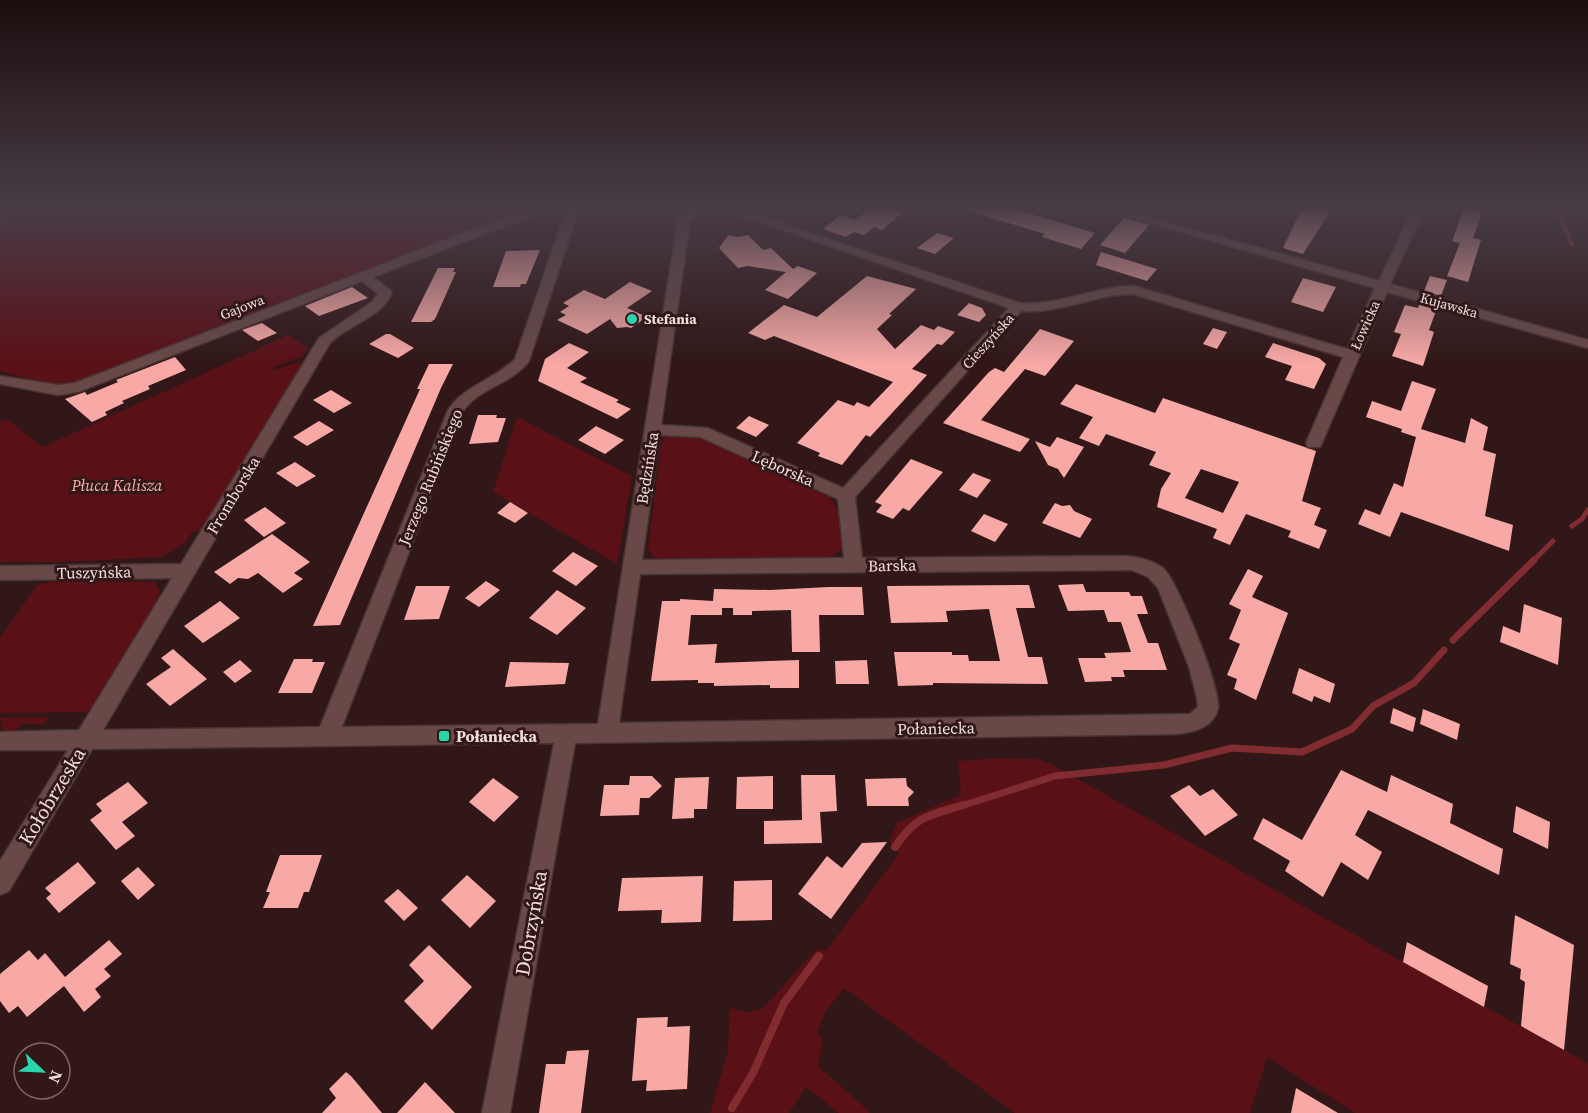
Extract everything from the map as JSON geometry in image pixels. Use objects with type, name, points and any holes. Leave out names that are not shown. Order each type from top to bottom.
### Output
[{"type":"street","name":"Gajowa","points":[[0,380],[58,390],[78,387],[405,260]]},
{"type":"street","name":"Jerzego Rubińskiego","points":[[327,737],[456,410],[470,394],[512,371],[522,361],[556,260]]},
{"type":"street","name":"Będzińska","points":[[607,733],[678,260]]},
{"type":"street","points":[[877,260],[1018,308]]},
{"type":"street","name":"Kujawska","points":[[1289,260],[1588,344]]},
{"type":"street","name":"Łowicka","points":[[1314,443],[1394,260]]},
{"type":"street","name":"Fromborska","points":[[86,740],[324,341],[341,326],[385,298],[385,293],[364,276]]},
{"type":"street","name":"Cieszyńska","points":[[846,496],[1018,308],[1043,309],[1113,290],[1134,290],[1351,355]]},
{"type":"street","name":"Lęborska","points":[[653,430],[702,432],[846,496]]},
{"type":"street","points":[[846,496],[854,565]]},
{"type":"street","name":"Barska","points":[[632,567],[1125,563],[1150,569]]},
{"type":"street","name":"Połaniecka","points":[[0,741],[1189,724],[1205,714],[1208,696],[1167,587],[1150,569]]},
{"type":"street","name":"Tuszyńska","points":[[0,573],[187,571]]},
{"type":"street","name":"Dobrzyńska","points":[[496,1113],[566,734]]},
{"type":"street","name":"Kołobrzeska","points":[[0,883],[86,740]]},
{"type":"green space","points":[[0,260],[395,260],[68,385],[44,383],[0,371]]},
{"type":"green space","name":"Płuca Kalisza","points":[[288,335],[308,348],[303,356],[273,367],[272,370],[304,361],[200,531],[193,531],[184,544],[162,557],[60,562],[0,562],[0,421],[8,420],[43,447]]},
{"type":"green space","points":[[517,417],[632,476],[617,564],[493,492]]},
{"type":"green space","points":[[672,434],[705,439],[831,498],[841,517],[842,549],[829,558],[666,560],[655,558],[648,550],[661,444],[665,437]]},
{"type":"green space","points":[[54,581],[155,582],[160,592],[99,700],[87,712],[0,713],[0,638],[37,585]]},
{"type":"green space","points":[[49,717],[44,724],[23,724],[12,732],[3,732],[0,718]]},
{"type":"green space","points":[[998,758],[1037,759],[1051,764],[1588,1063],[1588,1113],[1355,1113],[1267,1057],[1250,1113],[1015,1113],[844,988],[826,1011],[817,1032],[823,1040],[818,1066],[871,1113],[839,1113],[806,1087],[789,1113],[710,1113],[728,1050],[730,1008],[746,1012],[762,1009],[817,949],[826,951],[899,854],[890,842],[896,823],[961,795],[958,761]]},
{"type":"building","points":[[503,260],[536,260],[526,284],[521,284],[520,287],[493,287]]},
{"type":"building","points":[[730,260],[784,260],[793,269],[798,266],[817,273],[788,299],[765,290],[786,272],[747,266],[738,268]]},
{"type":"building","points":[[1098,260],[1127,260],[1157,269],[1147,281],[1096,265]]},
{"type":"building","points":[[1453,260],[1475,260],[1468,282],[1447,276]]},
{"type":"building","points":[[438,268],[455,268],[453,272],[456,272],[435,319],[431,322],[411,322]]},
{"type":"building","points":[[867,276],[916,289],[889,314],[892,315],[877,329],[895,349],[921,325],[934,330],[938,326],[955,332],[942,345],[937,344],[912,369],[927,375],[870,437],[866,435],[842,465],[818,456],[820,453],[797,443],[838,400],[854,406],[857,402],[869,407],[893,382],[774,336],[765,340],[748,333],[784,305],[817,317]]},
{"type":"building","points":[[1430,276],[1447,280],[1441,296],[1424,291]]},
{"type":"building","points":[[1303,278],[1336,287],[1323,312],[1291,302]]},
{"type":"building","points":[[630,282],[652,291],[627,308],[647,317],[631,328],[617,328],[610,319],[587,334],[557,320],[566,315],[560,312],[569,306],[563,303],[584,290],[605,299]]},
{"type":"building","points":[[352,287],[368,298],[319,316],[305,306]]},
{"type":"building","points":[[969,303],[982,308],[986,315],[979,322],[957,315]]},
{"type":"building","points":[[1420,303],[1437,308],[1429,330],[1434,332],[1423,366],[1392,356],[1401,334],[1394,332],[1405,305],[1418,308]]},
{"type":"building","points":[[262,323],[277,333],[258,341],[242,330]]},
{"type":"building","points":[[1213,328],[1227,332],[1217,349],[1203,344]]},
{"type":"building","points":[[1040,329],[1074,341],[1045,376],[1025,369],[981,420],[1030,439],[1020,452],[943,423],[989,372],[995,368],[1004,372]]},
{"type":"building","points":[[386,334],[414,348],[398,358],[369,344]]},
{"type":"building","points":[[569,343],[589,352],[567,368],[587,378],[580,382],[619,400],[616,402],[631,409],[617,419],[538,381],[545,359]]},
{"type":"building","points":[[1273,343],[1319,358],[1326,364],[1314,389],[1285,380],[1292,366],[1265,357]]},
{"type":"building","points":[[175,357],[186,370],[148,386],[150,389],[122,401],[124,403],[105,412],[107,415],[92,422],[65,399],[85,392],[87,395],[118,382],[116,380]]},
{"type":"building","points":[[429,364],[453,364],[340,625],[313,626],[420,389],[417,389]]},
{"type":"building","points":[[1412,381],[1436,389],[1421,429],[1465,443],[1471,418],[1488,427],[1483,450],[1496,454],[1485,516],[1513,525],[1509,551],[1401,512],[1390,537],[1358,524],[1365,509],[1380,515],[1394,483],[1403,487],[1416,437],[1401,432],[1402,429],[1366,417],[1372,401],[1401,411]]},
{"type":"building","points":[[1076,384],[1155,413],[1163,398],[1316,451],[1302,501],[1321,508],[1314,525],[1327,530],[1319,549],[1288,537],[1291,531],[1246,514],[1230,545],[1213,538],[1217,529],[1157,507],[1161,489],[1171,473],[1149,465],[1156,452],[1106,434],[1099,446],[1079,438],[1093,417],[1060,404]],"holes":[[[1201,469],[1239,482],[1223,513],[1185,498]]]},
{"type":"building","points":[[331,390],[352,403],[334,413],[313,400]]},
{"type":"building","points":[[478,415],[497,415],[496,418],[506,418],[498,442],[469,444]]},
{"type":"building","points":[[749,416],[769,425],[756,437],[736,428]]},
{"type":"building","points":[[319,421],[334,430],[307,446],[293,437]]},
{"type":"building","points":[[596,426],[624,440],[605,454],[578,440]]},
{"type":"building","points":[[1057,437],[1084,447],[1064,478],[1058,469],[1048,465],[1035,441],[1050,447]]},
{"type":"building","points":[[911,459],[943,472],[909,511],[903,508],[893,519],[876,512],[882,505],[875,502]]},
{"type":"building","points":[[295,462],[316,476],[297,487],[276,473]]},
{"type":"building","points":[[973,473],[991,480],[977,498],[959,490]]},
{"type":"building","points":[[510,502],[528,513],[515,523],[497,513]]},
{"type":"building","points":[[1055,503],[1062,506],[1070,505],[1074,511],[1092,519],[1080,538],[1042,523]]},
{"type":"building","points":[[265,507],[286,523],[264,537],[244,520]]},
{"type":"building","points":[[984,514],[1008,524],[995,542],[971,531]]},
{"type":"building","points":[[272,534],[310,562],[294,573],[303,579],[283,593],[258,573],[248,579],[238,578],[230,584],[214,572]]},
{"type":"building","points":[[573,552],[598,566],[576,586],[552,571]]},
{"type":"building","points":[[1248,569],[1263,576],[1252,597],[1288,613],[1256,700],[1234,689],[1237,679],[1227,675],[1240,644],[1229,639],[1241,610],[1229,604]]},
{"type":"building","points":[[486,581],[500,590],[479,607],[465,598]]},
{"type":"building","points":[[1083,584],[1086,592],[1129,592],[1131,596],[1142,596],[1148,614],[1137,614],[1148,643],[1158,643],[1167,670],[1123,670],[1125,677],[1111,677],[1112,681],[1085,682],[1078,658],[1106,658],[1104,653],[1131,652],[1121,622],[1108,622],[1104,610],[1068,611],[1058,585]]},
{"type":"building","points":[[1029,585],[1035,608],[1016,608],[1028,657],[1042,657],[1048,684],[933,683],[933,685],[898,686],[894,652],[952,652],[952,655],[968,655],[969,661],[1000,661],[989,609],[946,611],[948,622],[891,623],[887,586]]},
{"type":"building","points":[[416,586],[450,586],[439,619],[404,620]]},
{"type":"building","points":[[862,587],[864,615],[819,615],[820,652],[792,652],[791,610],[752,611],[752,615],[733,615],[733,608],[722,608],[722,615],[691,615],[688,645],[717,644],[715,663],[799,660],[799,688],[770,688],[770,685],[714,686],[714,683],[698,683],[698,680],[651,681],[662,601],[680,601],[680,599],[713,601],[714,589],[770,590]]},
{"type":"building","points":[[557,590],[586,608],[557,635],[529,618]]},
{"type":"building","points":[[220,601],[240,618],[203,643],[184,626]]},
{"type":"building","points":[[1524,604],[1562,618],[1558,665],[1500,642],[1503,626],[1520,633]]},
{"type":"building","points":[[173,649],[207,679],[170,706],[146,684],[171,667],[161,658]]},
{"type":"building","points":[[294,659],[313,659],[312,662],[325,662],[312,693],[278,693]]},
{"type":"building","points":[[240,660],[252,671],[235,683],[223,672]]},
{"type":"building","points":[[867,660],[869,684],[836,684],[835,661]]},
{"type":"building","points":[[510,662],[569,663],[565,684],[505,687]]},
{"type":"building","points":[[1299,668],[1335,684],[1330,703],[1314,696],[1312,702],[1292,693]]},
{"type":"building","points":[[1393,708],[1416,718],[1413,732],[1390,723]]},
{"type":"building","points":[[1423,709],[1460,724],[1457,740],[1420,724]]},
{"type":"building","points":[[1341,770],[1387,792],[1391,775],[1453,804],[1450,823],[1503,849],[1499,875],[1368,810],[1355,835],[1382,852],[1368,880],[1341,862],[1323,897],[1285,871],[1290,861],[1253,839],[1263,818],[1302,840]]},
{"type":"building","points":[[801,775],[835,775],[837,811],[820,812],[822,843],[764,844],[764,821],[802,820]]},
{"type":"building","points":[[630,776],[652,776],[662,786],[649,798],[640,798],[639,815],[600,816],[604,785],[629,785]]},
{"type":"building","points":[[773,776],[773,809],[736,809],[737,777]]},
{"type":"building","points":[[709,777],[707,809],[694,809],[694,818],[672,819],[675,778]]},
{"type":"building","points":[[493,778],[519,797],[494,822],[469,802]]},
{"type":"building","points":[[906,778],[907,786],[914,792],[908,798],[909,806],[867,806],[865,779]]},
{"type":"building","points":[[128,782],[148,803],[122,822],[135,836],[116,850],[90,820],[102,811],[96,804]]},
{"type":"building","points":[[1189,785],[1200,796],[1213,789],[1238,815],[1205,836],[1170,796]]},
{"type":"building","points":[[1516,806],[1550,822],[1548,849],[1513,832]]},
{"type":"building","points":[[887,842],[831,919],[798,894],[827,856],[842,868],[862,843]]},
{"type":"building","points":[[280,855],[322,855],[309,892],[304,892],[298,908],[263,908],[270,892],[266,892]]},
{"type":"building","points":[[78,862],[96,883],[59,913],[46,898],[51,894],[45,888]]},
{"type":"building","points":[[138,867],[155,885],[138,900],[121,881]]},
{"type":"building","points":[[467,875],[496,901],[470,928],[441,900]]},
{"type":"building","points":[[703,876],[701,922],[661,923],[662,910],[618,911],[622,878]]},
{"type":"building","points":[[772,880],[772,920],[733,921],[734,881]]},
{"type":"building","points":[[398,889],[418,908],[404,921],[384,901]]},
{"type":"building","points":[[1515,915],[1574,945],[1564,1050],[1521,1026],[1525,982],[1520,979],[1521,969],[1510,964]]},
{"type":"building","points":[[109,940],[122,954],[104,969],[111,976],[95,989],[101,997],[84,1012],[64,986],[27,1017],[18,1006],[9,1013],[0,1001],[0,974],[29,950],[38,960],[45,953],[65,977]]},
{"type":"building","points":[[1407,942],[1488,986],[1484,1007],[1403,962]]},
{"type":"building","points":[[429,945],[472,987],[432,1030],[404,1001],[424,981],[409,965]]},
{"type":"building","points":[[668,1017],[667,1027],[690,1026],[687,1089],[646,1091],[647,1080],[632,1081],[637,1018]]},
{"type":"building","points":[[589,1050],[581,1113],[539,1113],[546,1064],[565,1064],[567,1051]]},
{"type":"building","points":[[346,1072],[382,1113],[322,1113],[336,1098],[329,1089]]},
{"type":"building","points":[[425,1082],[455,1113],[397,1113]]},
{"type":"building","points":[[1296,1088],[1338,1113],[1291,1113]]},
{"type":"waterway","points":[[1572,526],[1582,519],[1588,510]]},
{"type":"waterway","points":[[1534,560],[1553,541]]},
{"type":"waterway","points":[[1453,640],[1534,560]]},
{"type":"waterway","points":[[958,807],[1055,776],[1164,765],[1232,748],[1302,752],[1352,729],[1373,706],[1414,683],[1444,650]]},
{"type":"waterway","points":[[895,847],[910,828],[924,818],[963,805]]},
{"type":"waterway","points":[[732,1108],[753,1073],[784,1003],[819,956]]},
{"type":"place","name":"Stefania","points":[[632,319]]},
{"type":"place","name":"Połaniecka","points":[[444,736]]}]
